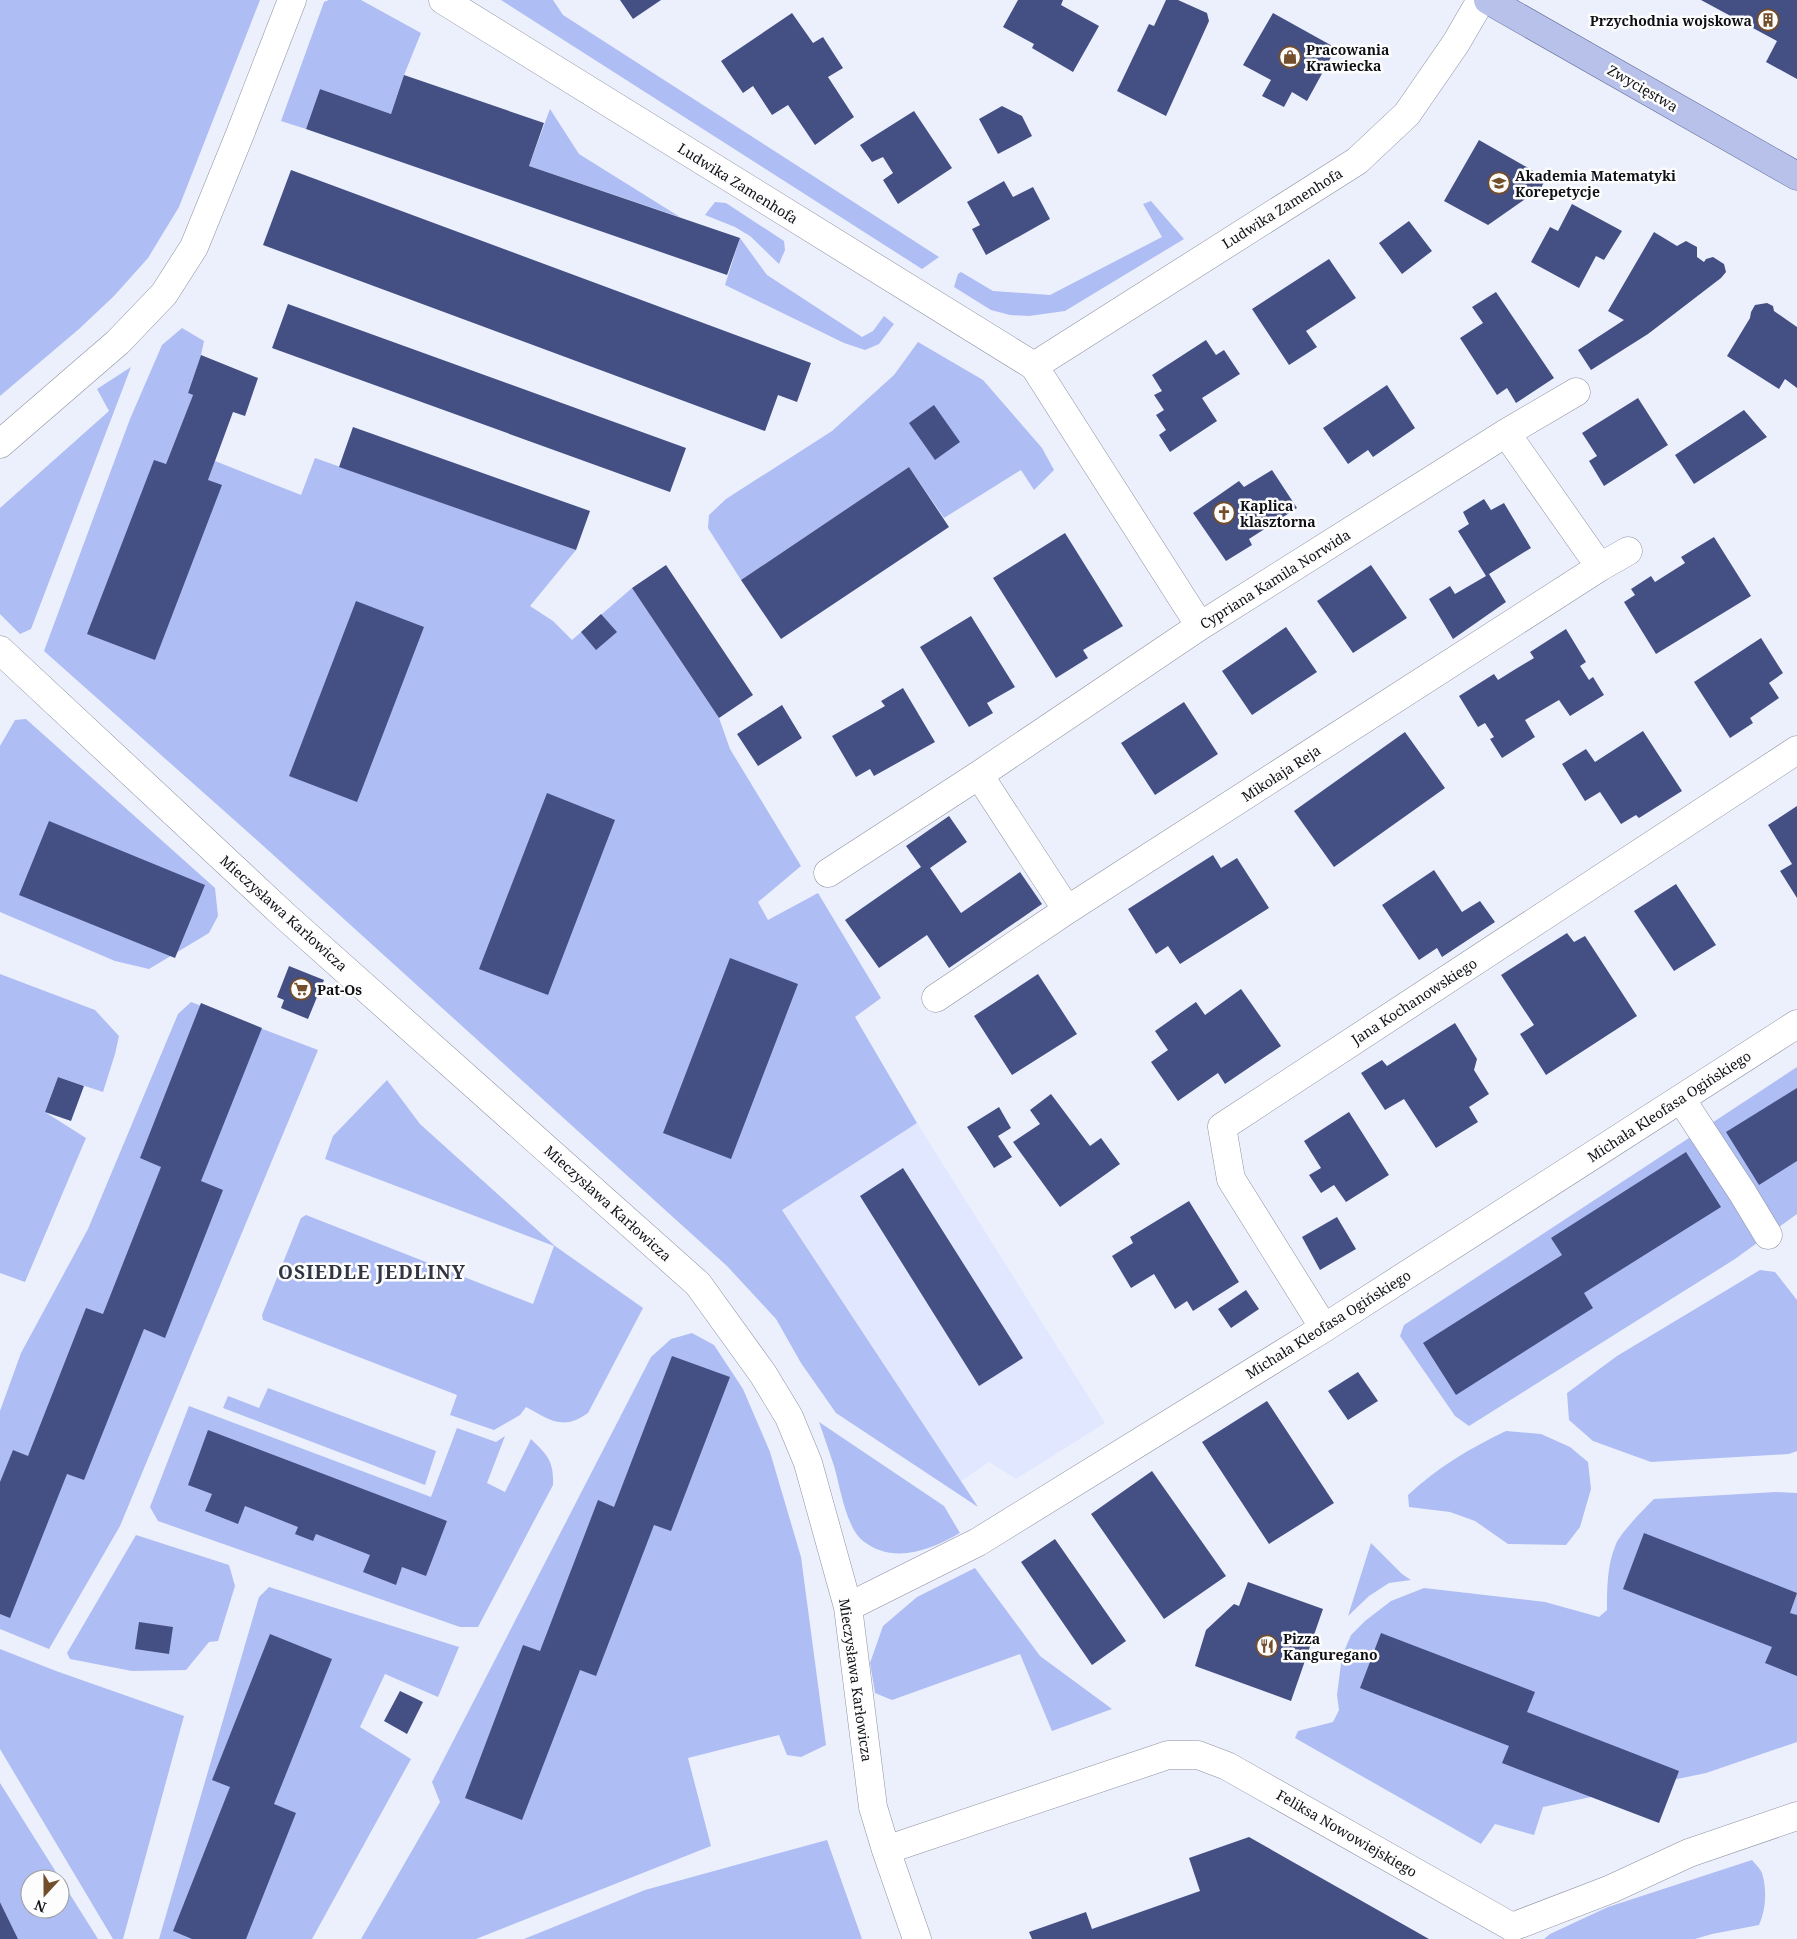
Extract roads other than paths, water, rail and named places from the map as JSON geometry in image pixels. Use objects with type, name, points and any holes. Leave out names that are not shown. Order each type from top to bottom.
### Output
[{"type":"main road","name":"Zwycięstwa","points":[[1488,0],[1797,176]]},
{"type":"street","points":[[0,444],[118,342],[164,294],[194,248],[292,0]]},
{"type":"street","name":"Ludwika Zamenhofa","points":[[443,0],[1034,366],[1200,626]]},
{"type":"street","name":"Ludwika Zamenhofa","points":[[1034,366],[1356,161],[1408,114],[1456,43],[1481,0]]},
{"type":"street","name":"Cypriana Kamila Norwida","points":[[828,873],[979,775],[1200,626],[1506,432],[1576,392]]},
{"type":"street","points":[[1506,432],[1600,567]]},
{"type":"street","name":"Mikołaja Reja","points":[[936,998],[1067,910],[1600,567],[1628,551]]},
{"type":"street","name":"Mieczysława Karłowicza","points":[[0,650],[285,916],[698,1284],[764,1374],[789,1417],[808,1463],[848,1607],[874,1807],[886,1850],[917,1939]]},
{"type":"street","name":"Jana Kochanowskiego","points":[[1324,1328],[1231,1179],[1222,1127],[1797,750]]},
{"type":"street","points":[[979,775],[1067,910]]},
{"type":"street","name":"Michała Kleofasa Ogińskiego","points":[[848,1607],[978,1542],[1324,1328],[1797,1024]]},
{"type":"street","points":[[1681,1098],[1768,1234]]},
{"type":"street","name":"Feliksa Nowowiejskiego","points":[[886,1850],[1168,1755],[1198,1755],[1227,1766],[1512,1927],[1611,1889],[1688,1853],[1797,1816]]},
{"type":"place","name":"Przychodnia wojskowa","points":[[1768,20]]},
{"type":"place","name":"Pracowania Krawiecka","points":[[1290,57]]},
{"type":"place","name":"Akademia Matematyki Korepetycje","points":[[1499,183]]},
{"type":"place","name":"Kaplica klasztorna","points":[[1224,513]]},
{"type":"place","name":"Pat-Os","points":[[301,989]]},
{"type":"place","name":"Pizza Kanguregano","points":[[1267,1646]]},
{"type":"district","name":"OSIEDLE JEDLINY","points":[[372,1272]]}]
